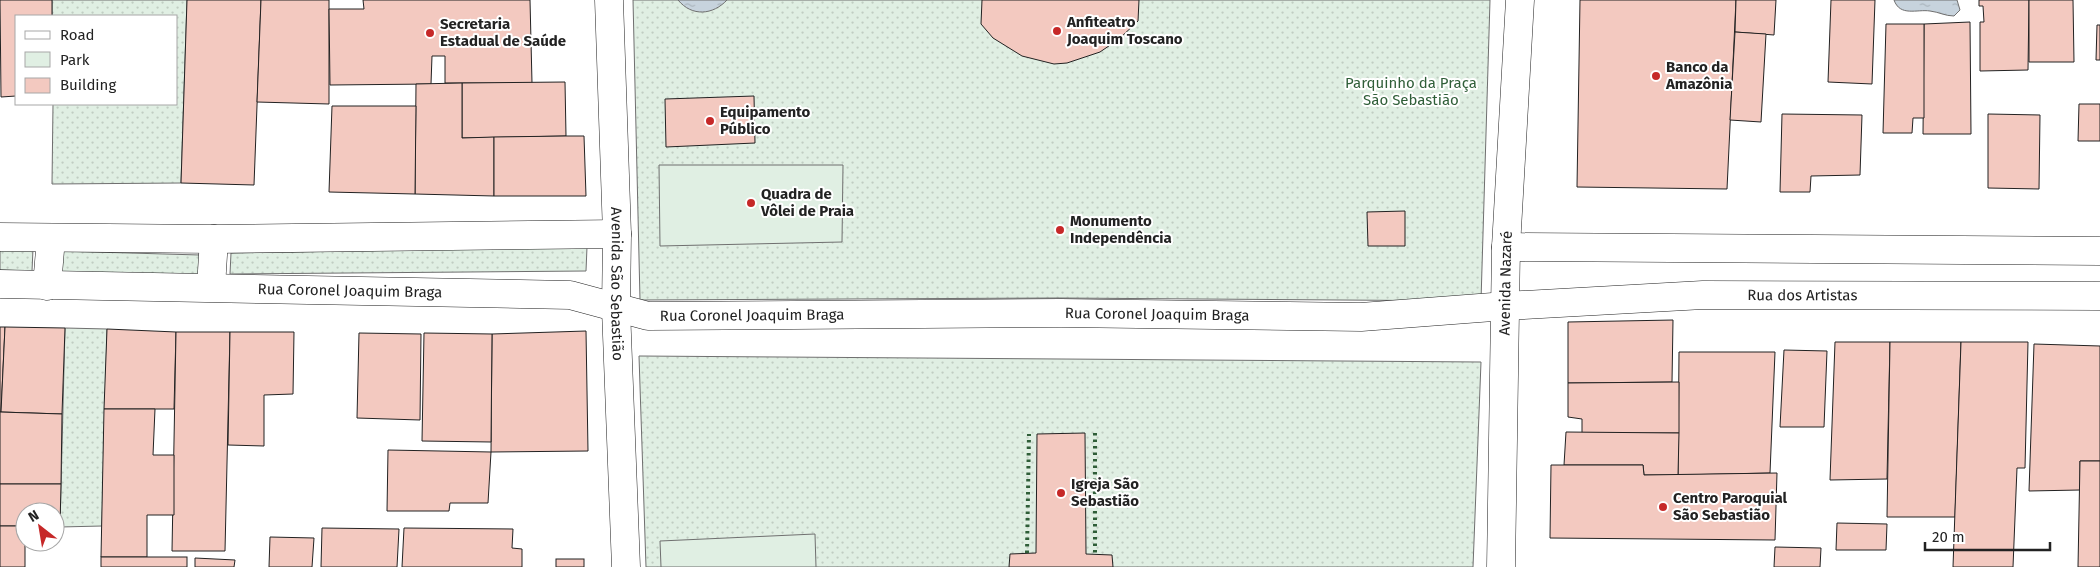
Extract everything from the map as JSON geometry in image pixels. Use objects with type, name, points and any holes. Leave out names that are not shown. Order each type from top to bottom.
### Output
[{"type":"street","name":"Avenida São Sebastião","points":[[609,0],[617,234],[616,309],[626,567]]},
{"type":"street","name":"Avenida Nazaré","points":[[1501,567],[1506,247],[1520,0]]},
{"type":"street","points":[[0,237],[214,239],[617,234]]},
{"type":"street","points":[[47,286],[51,238]]},
{"type":"street","points":[[211,287],[214,239]]},
{"type":"street","points":[[1506,247],[2100,251]]},
{"type":"street","name":"Rua Coronel Joaquim Braga","points":[[0,284],[570,296],[648,316],[1061,313],[1362,318],[1506,306]]},
{"type":"street","name":"Rua dos Artistas","points":[[1506,306],[1703,296],[2100,296]]},
{"type":"green space","points":[[52,0],[187,0],[181,183],[52,184],[53,105],[178,105],[178,15],[52,15]]},
{"type":"green space","name":"Parquinho da Praça São Sebastião","points":[[633,0],[1490,0],[1481,301],[1058,298],[640,300]]},
{"type":"green space","name":"Quadra de Vôlei de Praia","points":[[659,165],[843,165],[842,242],[660,246]]},
{"type":"green space","points":[[587,247],[586,271],[230,274],[231,253]]},
{"type":"green space","points":[[0,249],[33,249],[32,271],[0,270]]},
{"type":"green space","points":[[59,251],[200,255],[199,276],[58,272]]},
{"type":"green space","points":[[65,328],[107,329],[102,526],[65,527],[65,502],[61,502]]},
{"type":"green space","points":[[639,356],[1481,362],[1473,567],[646,567]]},
{"type":"green space","points":[[815,534],[816,567],[661,567],[660,541]]},
{"type":"water","points":[[678,0],[727,0],[715,9],[702,12],[690,9]]},
{"type":"water","points":[[1894,0],[1957,0],[1960,10],[1954,16],[1930,11],[1909,11],[1900,9]]},
{"type":"building","points":[[0,0],[52,0],[52,15],[15,15],[15,96],[1,97]]},
{"type":"building","points":[[187,0],[261,0],[254,185],[181,183]]},
{"type":"building","points":[[261,0],[329,0],[329,104],[257,102]]},
{"type":"building","name":"Secretaria Estadual de Saúde","points":[[363,0],[530,0],[532,83],[445,83],[445,56],[432,56],[431,84],[330,85],[329,9],[364,9]]},
{"type":"building","name":"Anfiteatro Joaquim Toscano","points":[[982,0],[1139,0],[1138,21],[1119,39],[1100,52],[1067,63],[1054,64],[1022,56],[993,38],[981,24]]},
{"type":"building","name":"Banco da Amazônia","points":[[1580,0],[1736,0],[1727,189],[1577,187]]},
{"type":"building","points":[[1736,0],[1776,0],[1774,35],[1735,32]]},
{"type":"building","points":[[1831,0],[1875,0],[1872,84],[1828,82]]},
{"type":"building","points":[[1979,0],[2029,0],[2028,70],[1980,71],[1980,22],[1984,22],[1983,6],[1979,6]]},
{"type":"building","points":[[2029,0],[2073,0],[2074,62],[2029,62]]},
{"type":"building","points":[[1970,22],[1971,134],[1923,134],[1924,24]]},
{"type":"building","points":[[1886,24],[1924,24],[1924,118],[1913,118],[1912,133],[1883,133]]},
{"type":"building","points":[[2097,25],[2100,25],[2100,60],[2096,60]]},
{"type":"building","points":[[1735,32],[1766,34],[1761,122],[1730,120]]},
{"type":"building","points":[[565,82],[566,136],[462,138],[462,83]]},
{"type":"building","points":[[462,83],[462,138],[494,137],[494,196],[415,194],[416,84]]},
{"type":"building","name":"Equipamento Público","points":[[754,96],[755,143],[666,147],[665,99]]},
{"type":"building","points":[[2079,104],[2100,104],[2100,141],[2078,141]]},
{"type":"building","points":[[332,106],[416,106],[415,194],[329,192]]},
{"type":"building","points":[[1782,114],[1862,115],[1860,175],[1811,176],[1810,192],[1780,192]]},
{"type":"building","points":[[1988,114],[2040,115],[2039,189],[1988,188]]},
{"type":"building","points":[[584,136],[586,196],[494,196],[494,137]]},
{"type":"building","points":[[1405,211],[1405,246],[1368,246],[1367,212]]},
{"type":"building","points":[[1673,320],[1672,382],[1568,383],[1568,322]]},
{"type":"building","points":[[0,327],[5,327],[1,412],[0,412]]},
{"type":"building","points":[[5,327],[65,328],[62,414],[1,412]]},
{"type":"building","points":[[107,329],[176,332],[174,409],[104,409]]},
{"type":"building","points":[[586,331],[588,451],[491,452],[492,334]]},
{"type":"building","points":[[176,332],[230,332],[225,551],[172,551]]},
{"type":"building","points":[[230,332],[294,332],[293,394],[264,395],[264,446],[228,445]]},
{"type":"building","points":[[359,333],[421,334],[420,420],[357,418]]},
{"type":"building","points":[[424,333],[492,334],[491,442],[422,441]]},
{"type":"building","points":[[1835,342],[1890,342],[1887,479],[1830,480]]},
{"type":"building","points":[[1890,342],[1961,342],[1955,517],[1887,517]]},
{"type":"building","points":[[1961,342],[2028,342],[2025,468],[2017,468],[2013,567],[1953,567]]},
{"type":"building","points":[[2034,344],[2100,346],[2100,461],[2080,461],[2080,490],[2029,491]]},
{"type":"building","points":[[1784,350],[1827,351],[1824,427],[1780,427]]},
{"type":"building","points":[[1679,352],[1775,352],[1770,473],[1678,475]]},
{"type":"building","points":[[1679,382],[1679,433],[1582,433],[1582,419],[1568,417],[1568,383]]},
{"type":"building","points":[[104,409],[155,409],[153,455],[174,455],[174,515],[147,515],[147,557],[101,557]]},
{"type":"building","points":[[0,412],[62,414],[61,484],[0,484]]},
{"type":"building","points":[[1566,432],[1679,433],[1678,475],[1644,475],[1643,465],[1564,465]]},
{"type":"building","name":"Igreja São Sebastião","points":[[1085,433],[1086,554],[1112,555],[1113,567],[1009,567],[1010,554],[1036,553],[1037,434]]},
{"type":"building","points":[[388,450],[491,452],[488,503],[450,503],[449,511],[387,511]]},
{"type":"building","points":[[2080,461],[2100,461],[2100,567],[2078,567]]},
{"type":"building","name":"Centro Paroquial São Sebastião","points":[[1551,465],[1643,465],[1644,475],[1777,473],[1775,540],[1550,538]]},
{"type":"building","points":[[0,484],[61,484],[61,502],[15,502],[15,526],[0,526]]},
{"type":"building","points":[[1837,523],[1887,524],[1886,550],[1836,550]]},
{"type":"building","points":[[0,526],[15,526],[15,552],[25,552],[25,567],[0,567]]},
{"type":"building","points":[[322,528],[399,529],[397,567],[321,567]]},
{"type":"building","points":[[404,528],[513,529],[512,548],[522,549],[522,567],[402,567]]},
{"type":"building","points":[[270,537],[314,538],[312,567],[269,567]]},
{"type":"building","points":[[1775,547],[1821,548],[1820,567],[1774,567]]},
{"type":"building","points":[[101,557],[187,557],[187,567],[101,567]]},
{"type":"building","points":[[195,558],[235,560],[234,567],[195,567]]},
{"type":"building","points":[[556,559],[584,559],[584,567],[556,567]]},
{"type":"hedge","points":[[1095,433],[1095,554]]},
{"type":"hedge","points":[[1027,553],[1029,434]]},
{"type":"place","name":"Anfiteatro Joaquim Toscano","points":[[1057,31]]},
{"type":"place","name":"Secretaria Estadual de Saúde","points":[[430,33]]},
{"type":"place","name":"Banco da Amazônia","points":[[1656,76]]},
{"type":"place","name":"Equipamento Público","points":[[710,121]]},
{"type":"place","name":"Quadra de Vôlei de Praia","points":[[751,203]]},
{"type":"place","name":"Monumento Independência","points":[[1060,230]]},
{"type":"place","name":"Igreja São Sebastião","points":[[1061,493]]},
{"type":"place","name":"Centro Paroquial São Sebastião","points":[[1663,507]]}]
